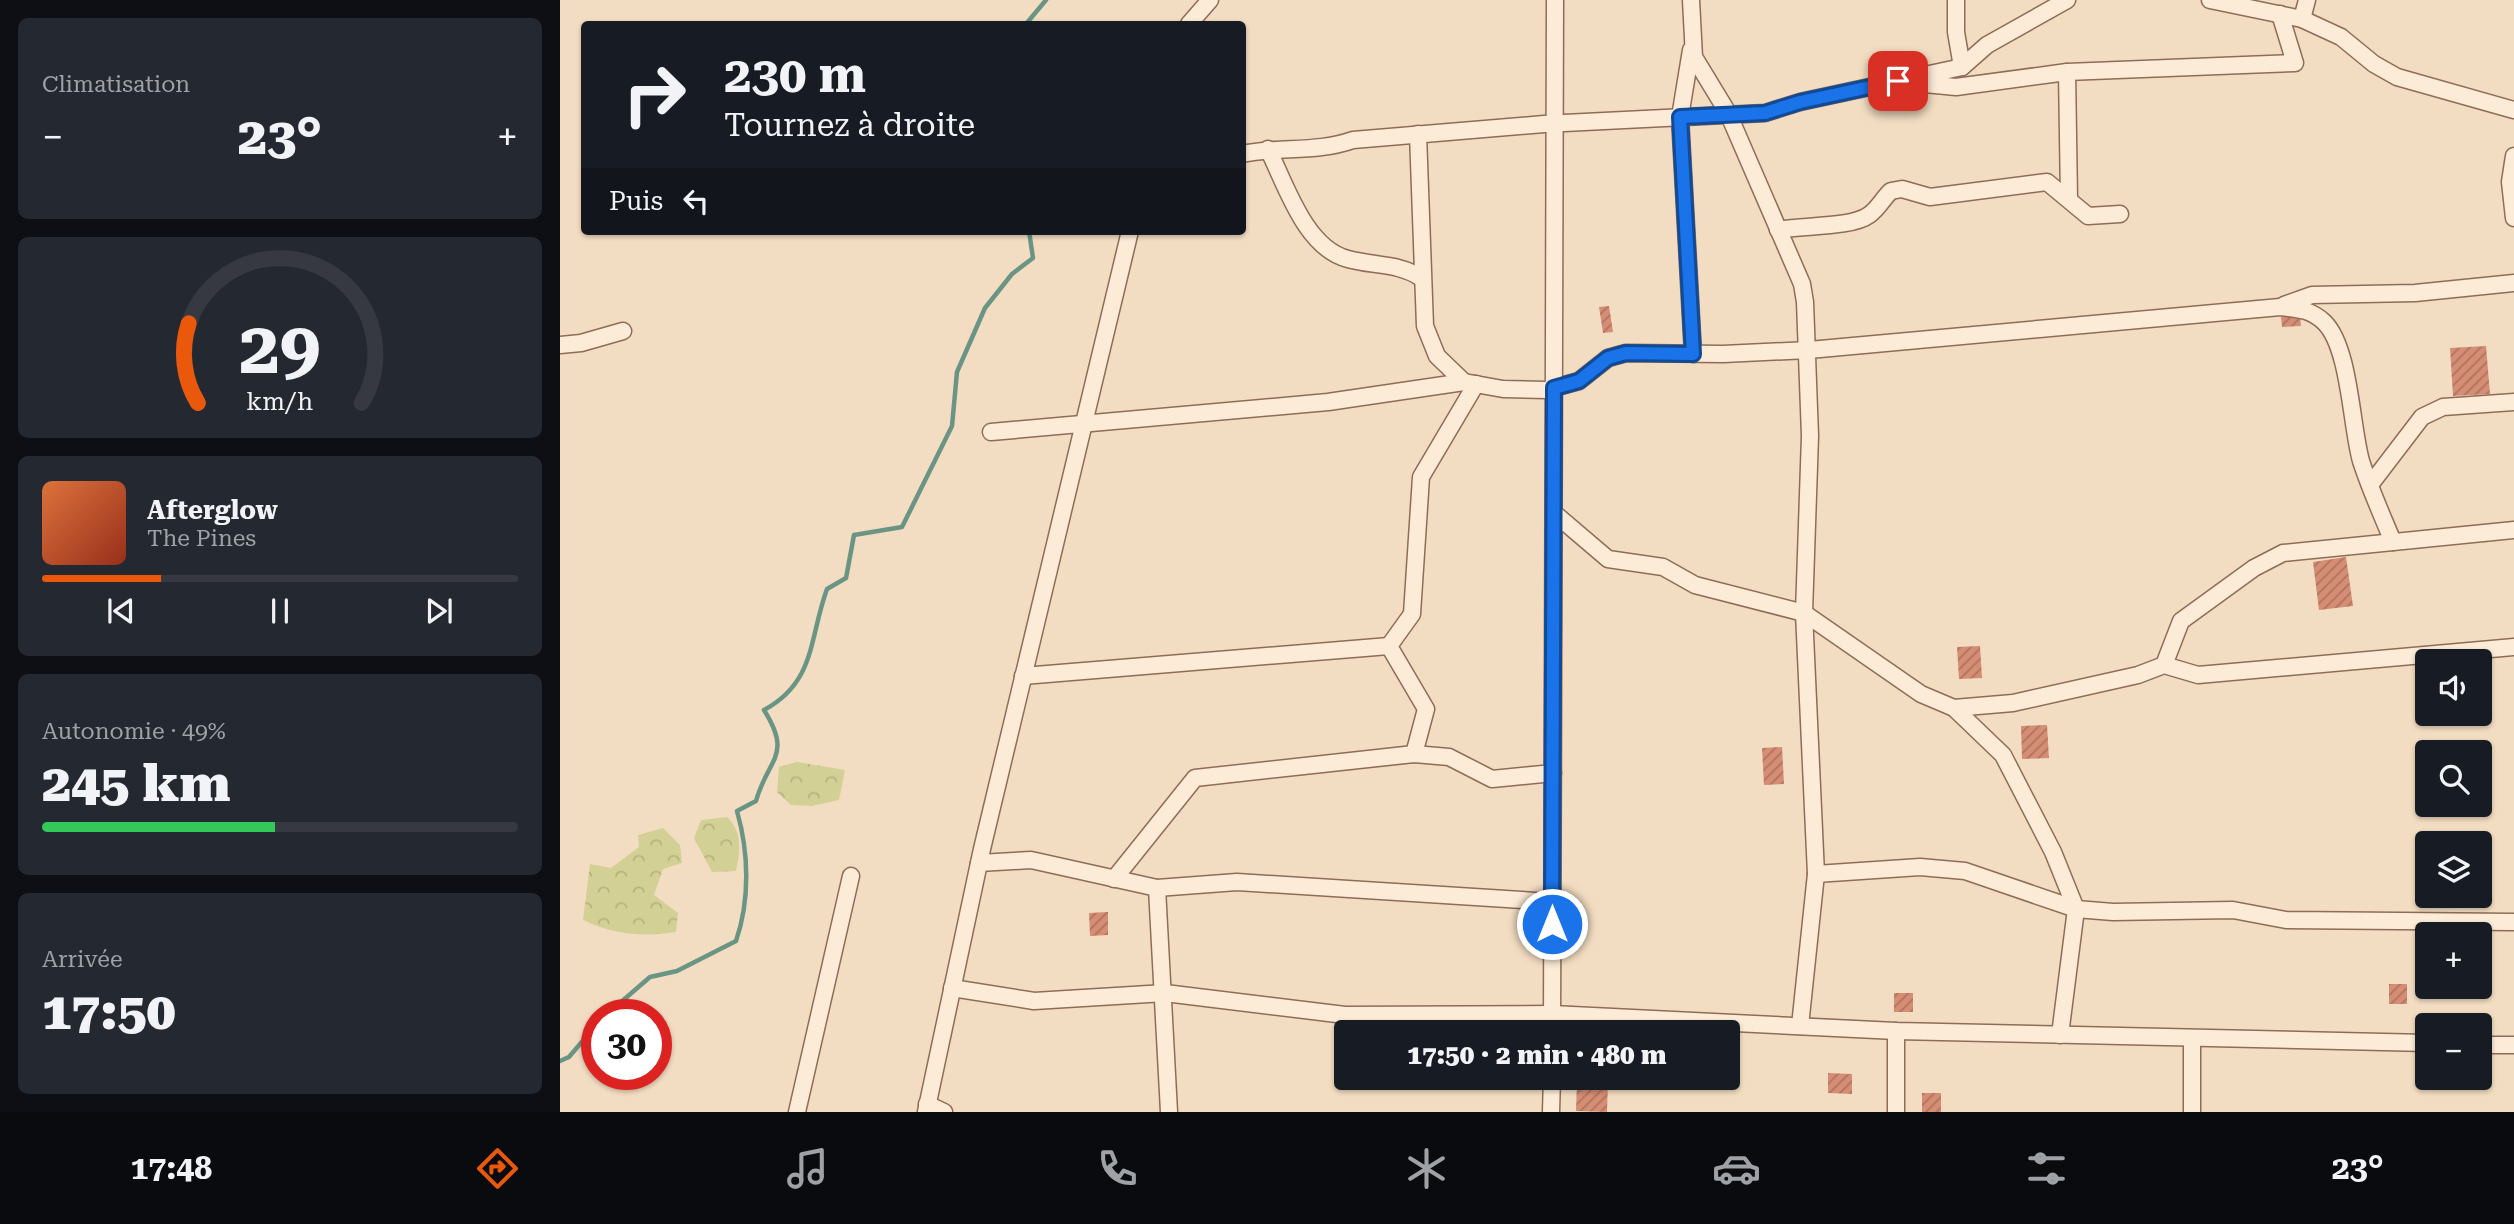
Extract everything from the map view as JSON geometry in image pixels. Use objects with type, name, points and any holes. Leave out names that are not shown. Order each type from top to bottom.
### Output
[{"type":"street","points":[[1192,21],[1210,0]]},
{"type":"street","points":[[1552,1020],[1555,0]]},
{"type":"street","points":[[1691,0],[1692,43],[1680,117],[1693,354]]},
{"type":"street","points":[[1956,0],[1956,41],[1962,66]]},
{"type":"street","points":[[1246,153],[1268,149],[1294,152],[1335,146],[1353,140],[1555,123],[1765,113],[1800,102],[1962,66],[1987,45],[2067,0]]},
{"type":"street","points":[[2210,0],[2302,19],[2341,37],[2374,64],[2397,77],[2514,110]]},
{"type":"street","points":[[2302,19],[2307,0]]},
{"type":"street","points":[[1898,81],[1956,87],[2067,72],[2295,63],[2280,14]]},
{"type":"street","points":[[1692,43],[1698,65],[1728,113],[1802,284],[1810,350],[1804,613],[1816,874],[1800,1026]]},
{"type":"street","points":[[2067,72],[2069,199]]},
{"type":"street","points":[[1418,134],[1421,278],[1425,326],[1437,356],[1470,383]]},
{"type":"street","points":[[1268,149],[1295,205],[1321,246],[1346,259],[1400,268],[1421,278]]},
{"type":"street","points":[[2514,156],[2510,182],[2514,218]]},
{"type":"street","points":[[1778,230],[1853,222],[1870,215],[1891,191],[1902,190],[1930,197],[2047,182],[2088,216],[2120,214]]},
{"type":"street","points":[[944,1112],[927,1108],[952,988],[979,863],[1129,235]]},
{"type":"street","points":[[2280,307],[2312,295],[2415,293],[2514,283]]},
{"type":"street","points":[[991,432],[1328,402],[1470,383],[1503,389],[1554,388],[1579,381],[1608,358],[1626,353],[1810,350],[2280,307],[2307,310],[2326,324],[2335,341],[2345,371],[2361,459],[2393,542]]},
{"type":"street","points":[[560,345],[581,343],[623,331]]},
{"type":"street","points":[[1023,676],[1389,646],[1412,614],[1421,477],[1470,383]]},
{"type":"street","points":[[2370,485],[2422,417],[2443,407],[2514,402]]},
{"type":"street","points":[[1553,513],[1608,559],[1663,567],[1695,585],[1804,613],[1921,694],[1954,708],[2004,755],[2053,852],[2076,909],[2060,1035]]},
{"type":"street","points":[[2164,665],[2181,621],[2195,608],[2254,568],[2283,552],[2514,530]]},
{"type":"street","points":[[1389,646],[1426,709],[1414,754]]},
{"type":"street","points":[[1954,708],[2013,703],[2138,675],[2164,665],[2198,675],[2514,647]]},
{"type":"street","points":[[1114,878],[1195,778],[1414,754],[1448,757],[1492,779],[1553,773]]},
{"type":"street","points":[[979,863],[1031,860],[1157,888],[1237,882],[1552,902]]},
{"type":"street","points":[[1816,874],[1920,866],[1965,872],[2076,909],[2113,912],[2233,910],[2286,920],[2514,922]]},
{"type":"street","points":[[797,1112],[852,876]]},
{"type":"street","points":[[1157,888],[1165,993],[1169,1112]]},
{"type":"street","points":[[952,988],[1034,1001],[1165,993],[1345,1015],[1552,1014],[1896,1031],[2415,1043]]},
{"type":"street","points":[[1896,1031],[1896,1112]]},
{"type":"street","points":[[2192,1038],[2192,1112]]},
{"type":"street","points":[[2492,1045],[2514,1045]]},
{"type":"street","points":[[1550,1111],[1551,1090]]},
{"type":"green space","points":[[797,762],[845,770],[839,800],[812,806],[791,805],[777,792],[779,767]]},
{"type":"green space","points":[[727,817],[738,835],[736,871],[712,872],[694,838],[701,820]]},
{"type":"green space","points":[[663,828],[680,845],[682,863],[663,869],[654,895],[678,913],[676,932],[629,934],[583,920],[590,864],[611,868],[639,847],[638,835]]},
{"type":"building","points":[[1609,306],[1613,332],[1603,333],[1599,307]]},
{"type":"building","points":[[2300,316],[2301,326],[2282,327],[2281,317]]},
{"type":"building","points":[[2486,346],[2490,394],[2453,396],[2450,348]]},
{"type":"building","points":[[2346,557],[2353,606],[2319,610],[2313,562]]},
{"type":"building","points":[[1980,646],[1982,678],[1959,679],[1957,647]]},
{"type":"building","points":[[2047,725],[2049,758],[2022,759],[2021,726]]},
{"type":"building","points":[[1782,747],[1784,784],[1764,785],[1762,748]]},
{"type":"building","points":[[1108,912],[1108,935],[1090,936],[1089,913]]},
{"type":"building","points":[[2389,984],[2407,984],[2407,1004],[2389,1004]]},
{"type":"building","points":[[1894,993],[1913,993],[1913,1012],[1894,1012]]},
{"type":"building","points":[[1828,1073],[1852,1074],[1852,1094],[1828,1093]]},
{"type":"building","points":[[1577,1090],[1608,1090],[1607,1112],[1576,1111]]},
{"type":"building","points":[[1922,1093],[1941,1093],[1941,1112],[1922,1112]]},
{"type":"waterway","points":[[1028,21],[1046,0]]},
{"type":"waterway","points":[[625,999],[650,977],[677,971],[736,941],[746,893],[746,860],[737,811],[756,801],[777,748],[777,738],[764,710],[781,699],[802,672],[827,589],[846,578],[854,535],[902,527],[952,426],[957,372],[985,308],[1012,274],[1033,258],[1030,235]]},
{"type":"waterway","points":[[560,1061],[569,1057],[581,1043]]},
{"type":"route","points":[[1552,924],[1554,388],[1579,381],[1608,358],[1626,353],[1693,354],[1680,117],[1765,113],[1800,102],[1898,81]]}]
